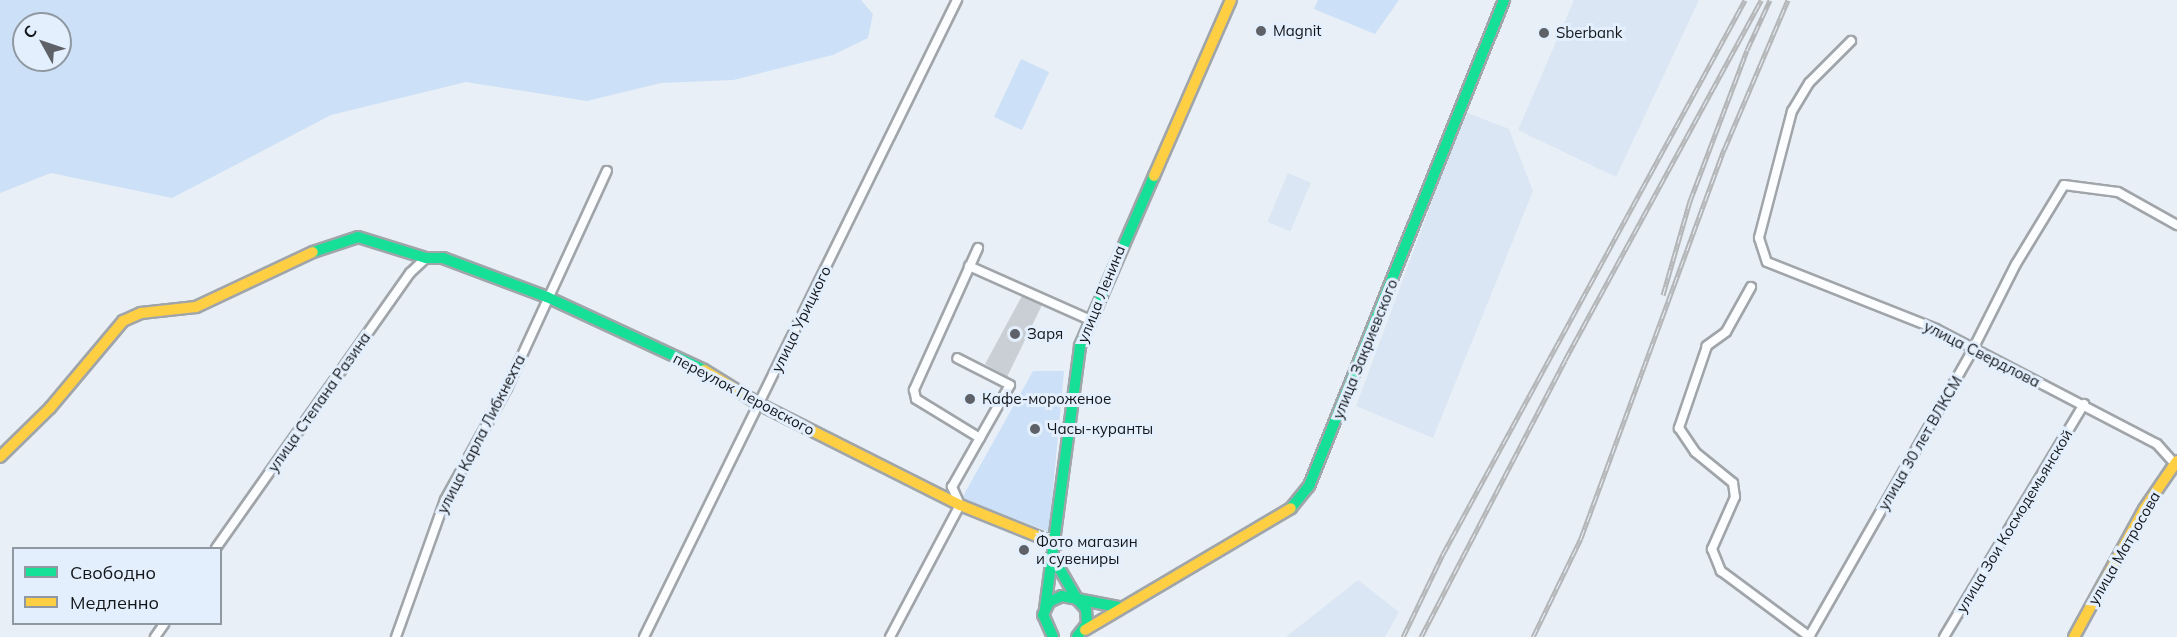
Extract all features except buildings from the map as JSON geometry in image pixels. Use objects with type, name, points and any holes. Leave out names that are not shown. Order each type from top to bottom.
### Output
[{"type":"main road","name":"улица Ленина","points":[[1042,637],[1057,544],[1075,364],[1088,319],[1231,0]]},
{"type":"main road","name":"улица Закриевского","points":[[1081,634],[1118,607],[1296,506],[1309,486],[1504,0]]},
{"type":"main road","name":"переулок Перовского","points":[[0,457],[50,408],[123,321],[141,313],[196,307],[314,251],[358,237],[426,258],[443,258],[547,297],[727,381],[759,404],[960,505],[1057,544]]},
{"type":"main road","name":"улица Матросова","points":[[2074,637],[2144,509],[2176,467]]},
{"type":"main road","points":[[1057,544],[1058,573],[1086,609],[1081,634]]},
{"type":"main road","points":[[1045,609],[1062,596],[1118,607]]},
{"type":"main road","points":[[1043,622],[1053,637]]},
{"type":"street","name":"улица Урицкого","points":[[644,637],[957,0]]},
{"type":"street","name":"улица Свердлова","points":[[1851,41],[1809,83],[1792,111],[1759,238],[1767,262],[1936,329],[1972,351],[2084,404],[2157,444],[2176,467]]},
{"type":"street","name":"улица Карла Либкнехта","points":[[396,637],[445,501],[507,388],[607,171]]},
{"type":"street","name":"улица 30 лет ВЛКСМ","points":[[1809,637],[1972,351],[1983,322],[2064,185],[2118,192],[2177,225]]},
{"type":"street","points":[[978,248],[914,390],[916,399],[980,438]]},
{"type":"street","name":"улица Степана Разина","points":[[217,547],[410,273],[426,258]]},
{"type":"street","points":[[969,266],[1088,319]]},
{"type":"street","points":[[1751,287],[1726,332],[1707,346],[1680,428],[1695,452],[1733,483],[1735,497],[1712,549],[1721,571],[1809,637]]},
{"type":"street","points":[[890,637],[960,505],[952,487],[1010,385],[957,358]]},
{"type":"street","name":"улица Зои Космодемьянской","points":[[1944,637],[2084,404]]},
{"type":"shaded area","points":[[0,0],[861,0],[873,14],[868,38],[833,55],[733,80],[661,83],[587,101],[466,82],[331,115],[172,198],[51,173],[0,193]]},
{"type":"shaded area","points":[[1318,0],[1399,0],[1375,34],[1314,9]]},
{"type":"shaded area","points":[[1574,0],[1699,0],[1616,177],[1518,130]]},
{"type":"shaded area","points":[[1021,59],[1049,72],[1022,130],[994,117]]},
{"type":"shaded area","points":[[1465,112],[1509,129],[1533,191],[1433,438],[1356,406]]},
{"type":"shaded area","points":[[1288,173],[1311,183],[1290,232],[1267,222]]},
{"type":"shaded area","points":[[1033,371],[1064,371],[1049,532],[962,498]]},
{"type":"shaded area","points":[[1358,580],[1399,612],[1385,637],[1286,637]]},
{"type":"railway","points":[[1403,637],[1443,554],[1745,0]]},
{"type":"railway","points":[[1421,637],[1565,360],[1761,0]]},
{"type":"railway","points":[[1663,295],[1690,201],[1747,50],[1770,0]]},
{"type":"railway","points":[[1533,637],[1581,538],[1724,150],[1788,0]]},
{"type":"traffic: fast","points":[[1291,508],[1309,486],[1504,0]]},
{"type":"traffic: fast","points":[[1045,609],[1080,346],[1154,176]]},
{"type":"traffic: fast","points":[[313,252],[358,237],[426,258],[443,258],[547,297],[704,370]]},
{"type":"traffic: fast","points":[[1055,561],[1077,599],[1118,607]]},
{"type":"traffic: fast","points":[[1053,637],[1043,615],[1049,602],[1062,596],[1077,599],[1086,609],[1087,624],[1077,637]]},
{"type":"traffic: slow","points":[[1154,176],[1231,0]]},
{"type":"traffic: slow","points":[[0,457],[50,408],[123,321],[141,313],[196,307],[313,252]]},
{"type":"traffic: slow","points":[[704,370],[759,404],[960,505],[1057,544]]},
{"type":"traffic: slow","points":[[2074,637],[2144,509],[2177,461]]},
{"type":"traffic: slow","points":[[1085,630],[1291,508]]},
{"type":"place","name":"Magnit","points":[[1261,31]]},
{"type":"place","name":"Sberbank","points":[[1544,33]]},
{"type":"place","name":"Заря","points":[[1015,334]]},
{"type":"place","name":"Кафе-мороженое","points":[[970,399]]},
{"type":"place","name":"Часы-куранты","points":[[1035,429]]},
{"type":"place","name":"Фото магазин и сувениры","points":[[1024,550]]}]
